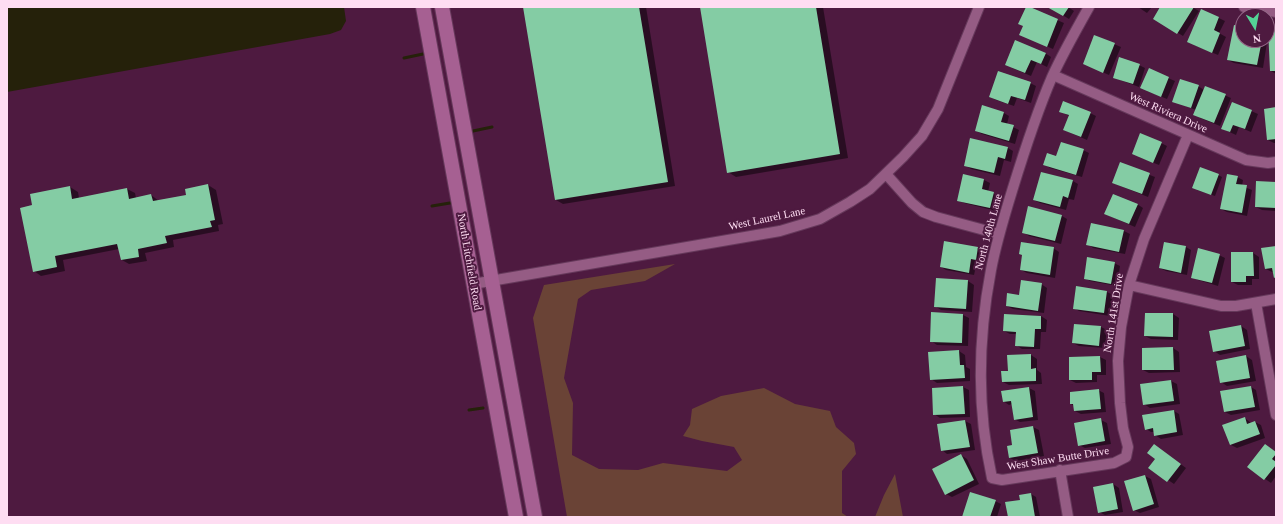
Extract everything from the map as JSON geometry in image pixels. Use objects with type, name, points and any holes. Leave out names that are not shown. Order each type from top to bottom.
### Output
[{"type":"main road","name":"North Litchfield Road","points":[[423,7],[516,517]]},
{"type":"main road","name":"North Litchfield Road","points":[[442,7],[535,517]]},
{"type":"street","name":"West Laurel Lane","points":[[473,284],[794,228],[820,219],[836,211],[870,189],[922,136],[938,109],[979,7]]},
{"type":"street","name":"North 140th Lane","points":[[992,478],[982,409],[981,364],[987,294],[991,269],[999,234],[1039,109],[1053,75],[1089,7]]},
{"type":"street","points":[[1244,7],[1276,12]]},
{"type":"street","name":"West Riviera Drive","points":[[1053,75],[1246,160],[1268,163],[1276,162]]},
{"type":"street","name":"North 141st Drive","points":[[1126,457],[1128,447],[1121,409],[1118,361],[1121,327],[1129,285],[1144,239],[1188,135]]},
{"type":"street","points":[[886,174],[912,203],[923,212],[999,234]]},
{"type":"street","points":[[1129,285],[1221,306],[1236,306],[1276,299]]},
{"type":"street","points":[[1256,303],[1276,415]]},
{"type":"street","name":"West Shaw Butte Drive","points":[[992,478],[1002,480],[1114,463],[1126,457]]},
{"type":"street","points":[[1060,470],[1068,517]]},
{"type":"shaded area","points":[[7,7],[344,7],[346,21],[341,30],[330,34],[7,92]]},
{"type":"shaded area","points":[[675,264],[645,281],[591,290],[578,299],[564,378],[573,403],[572,455],[599,469],[638,470],[663,463],[727,471],[742,460],[734,447],[683,436],[690,425],[692,409],[721,396],[764,388],[795,404],[830,411],[836,427],[854,443],[856,454],[842,471],[842,513],[848,517],[567,517],[533,318],[544,285]]},
{"type":"shaded area","points":[[895,474],[903,517],[875,517],[884,495]]},
{"type":"building","points":[[523,7],[639,7],[668,182],[555,200]]},
{"type":"building","points":[[700,7],[816,7],[840,154],[727,173]]},
{"type":"building","points":[[1026,7],[1030,7],[1058,19],[1047,47],[1019,35],[1023,26],[1018,24]]},
{"type":"building","points":[[1047,7],[1069,7],[1063,16]]},
{"type":"building","points":[[1160,7],[1194,7],[1177,34],[1153,19]]},
{"type":"building","points":[[1201,9],[1219,17],[1214,30],[1220,33],[1212,53],[1187,42]]},
{"type":"building","points":[[1234,25],[1235,48],[1260,48],[1257,65],[1227,60]]},
{"type":"building","points":[[1276,29],[1276,71],[1270,71],[1269,48],[1275,48]]},
{"type":"building","points":[[1094,35],[1115,43],[1103,73],[1083,64]]},
{"type":"building","points":[[1015,40],[1046,53],[1041,64],[1031,60],[1025,73],[1005,65]]},
{"type":"building","points":[[1119,57],[1140,64],[1133,84],[1113,78]]},
{"type":"building","points":[[1149,68],[1169,77],[1161,97],[1140,88]]},
{"type":"building","points":[[998,71],[1031,82],[1025,100],[1011,96],[1008,104],[989,97]]},
{"type":"building","points":[[1180,79],[1199,85],[1191,108],[1172,102]]},
{"type":"building","points":[[1205,86],[1226,94],[1214,123],[1193,115]]},
{"type":"building","points":[[1063,101],[1091,112],[1081,137],[1063,130],[1069,115],[1059,112]]},
{"type":"building","points":[[1232,102],[1252,110],[1245,129],[1233,125],[1230,132],[1221,129]]},
{"type":"building","points":[[982,105],[1004,112],[1001,122],[1014,125],[1009,141],[975,131]]},
{"type":"building","points":[[1276,107],[1276,139],[1267,140],[1264,109]]},
{"type":"building","points":[[1140,133],[1162,142],[1153,163],[1132,154]]},
{"type":"building","points":[[970,138],[1008,147],[1005,159],[998,157],[994,173],[964,166]]},
{"type":"building","points":[[1061,142],[1084,149],[1076,175],[1043,165],[1047,153],[1056,156]]},
{"type":"building","points":[[1120,162],[1150,173],[1142,194],[1112,183]]},
{"type":"building","points":[[1200,167],[1219,174],[1211,195],[1192,188]]},
{"type":"building","points":[[1041,172],[1073,180],[1068,198],[1063,196],[1060,207],[1033,200]]},
{"type":"building","points":[[963,174],[984,179],[982,189],[994,192],[990,208],[957,201]]},
{"type":"building","points":[[1227,174],[1238,176],[1236,184],[1247,185],[1242,213],[1220,209]]},
{"type":"building","points":[[1256,181],[1276,182],[1276,208],[1255,207]]},
{"type":"building","points":[[208,184],[215,220],[210,221],[212,227],[165,236],[167,243],[138,249],[139,257],[121,260],[117,244],[55,256],[57,267],[33,272],[20,208],[32,205],[30,194],[70,186],[72,199],[127,188],[129,199],[151,194],[153,201],[186,195],[185,189]]},
{"type":"building","points":[[1113,194],[1138,204],[1129,224],[1104,214]]},
{"type":"building","points":[[1028,206],[1062,215],[1055,241],[1022,233]]},
{"type":"building","points":[[1091,223],[1124,230],[1119,252],[1086,245]]},
{"type":"building","points":[[944,241],[978,247],[976,260],[971,259],[969,273],[940,267]]},
{"type":"building","points":[[1021,242],[1054,247],[1050,275],[1020,270],[1022,255],[1019,254]]},
{"type":"building","points":[[1164,242],[1186,246],[1181,273],[1159,268]]},
{"type":"building","points":[[1276,246],[1276,277],[1274,278],[1272,268],[1265,269],[1261,248]]},
{"type":"building","points":[[1198,248],[1220,254],[1212,283],[1191,278]]},
{"type":"building","points":[[1231,252],[1253,252],[1254,276],[1246,276],[1246,282],[1231,282]]},
{"type":"building","points":[[1087,257],[1115,262],[1111,284],[1084,279]]},
{"type":"building","points":[[936,278],[968,280],[966,309],[934,307]]},
{"type":"building","points":[[1021,280],[1042,283],[1038,311],[1006,306],[1007,293],[1019,295]]},
{"type":"building","points":[[1076,286],[1107,291],[1104,313],[1073,309]]},
{"type":"building","points":[[931,312],[963,314],[962,343],[930,342]]},
{"type":"building","points":[[1145,313],[1173,313],[1173,337],[1144,336]]},
{"type":"building","points":[[1004,314],[1041,316],[1041,329],[1035,329],[1034,347],[1015,346],[1016,332],[1003,331]]},
{"type":"building","points":[[1074,324],[1101,326],[1099,346],[1072,343]]},
{"type":"building","points":[[1241,325],[1245,346],[1213,352],[1209,331]]},
{"type":"building","points":[[1173,347],[1174,370],[1142,370],[1142,348]]},
{"type":"building","points":[[959,350],[960,365],[964,365],[965,378],[930,380],[928,352]]},
{"type":"building","points":[[1031,354],[1031,369],[1036,368],[1036,381],[1002,382],[1001,371],[1008,371],[1007,355]]},
{"type":"building","points":[[1246,355],[1250,378],[1220,383],[1216,361]]},
{"type":"building","points":[[1100,356],[1101,372],[1092,372],[1092,380],[1069,380],[1069,357]]},
{"type":"building","points":[[1171,380],[1174,401],[1143,405],[1140,384]]},
{"type":"building","points":[[963,386],[965,414],[933,415],[932,388]]},
{"type":"building","points":[[1251,386],[1255,407],[1224,412],[1220,391]]},
{"type":"building","points":[[1029,387],[1033,417],[1014,420],[1011,401],[1003,402],[1001,391]]},
{"type":"building","points":[[1099,389],[1101,409],[1074,411],[1073,404],[1070,404],[1070,392]]},
{"type":"building","points":[[1174,410],[1177,432],[1154,436],[1153,428],[1145,430],[1142,415]]},
{"type":"building","points":[[1245,417],[1247,424],[1255,421],[1260,434],[1230,445],[1222,425]]},
{"type":"building","points":[[1101,418],[1105,441],[1078,446],[1074,423]]},
{"type":"building","points":[[965,420],[970,447],[941,451],[937,424]]},
{"type":"building","points":[[1033,426],[1038,453],[1009,458],[1007,446],[1012,445],[1010,430]]},
{"type":"building","points":[[1154,444],[1181,464],[1167,482],[1148,468],[1155,459],[1147,453]]},
{"type":"building","points":[[1265,444],[1276,452],[1272,459],[1276,462],[1276,465],[1264,480],[1247,467]]},
{"type":"building","points":[[961,454],[974,480],[945,495],[932,469]]},
{"type":"building","points":[[1145,475],[1154,504],[1133,511],[1124,481]]},
{"type":"building","points":[[1113,483],[1118,509],[1098,513],[1093,487]]},
{"type":"building","points":[[970,492],[996,500],[990,517],[962,517]]},
{"type":"building","points":[[1031,493],[1035,517],[1008,517],[1005,502],[1020,500],[1019,495]]},
{"type":"waterway","points":[[404,58],[423,54]]},
{"type":"waterway","points":[[473,131],[492,127]]},
{"type":"waterway","points":[[432,206],[450,203]]},
{"type":"waterway","points":[[469,410],[483,408]]}]
